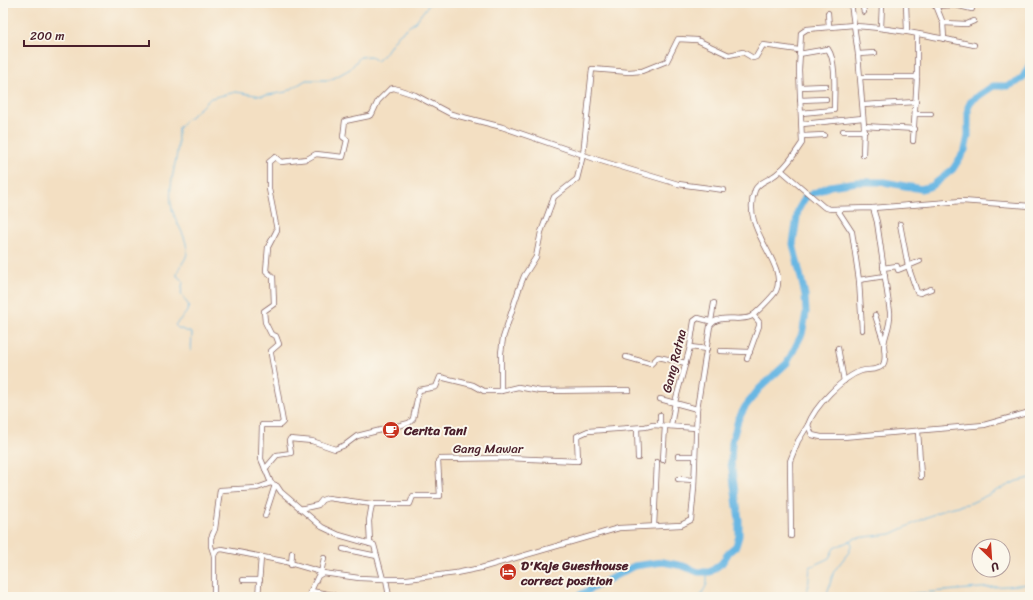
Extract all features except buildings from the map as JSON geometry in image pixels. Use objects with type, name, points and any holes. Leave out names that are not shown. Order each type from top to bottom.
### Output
[{"type":"street","points":[[851,3],[863,105],[864,129],[862,155]]},
{"type":"street","points":[[862,3],[864,12]]},
{"type":"street","points":[[882,3],[882,28]]},
{"type":"street","points":[[906,3],[907,31]]},
{"type":"street","points":[[944,39],[942,23],[935,4],[972,8]]},
{"type":"street","points":[[828,13],[829,27]]},
{"type":"street","points":[[942,23],[967,24],[974,21]]},
{"type":"street","points":[[712,321],[745,318],[753,315],[774,294],[779,281],[773,261],[756,229],[753,195],[758,185],[780,170],[800,145],[803,136],[800,100],[799,52],[800,36],[803,30],[854,26],[882,28],[907,31],[974,45]]},
{"type":"street","points":[[913,141],[916,114],[917,34]]},
{"type":"street","points":[[501,391],[501,353],[503,338],[519,289],[524,276],[536,257],[541,232],[554,197],[577,180],[583,155],[592,69],[629,72],[642,71],[667,60],[678,39],[681,38],[697,40],[729,55],[743,52],[753,58],[756,57],[763,45],[799,52],[828,49],[833,72],[833,111],[801,113]]},
{"type":"street","points":[[858,54],[875,53]]},
{"type":"street","points":[[860,77],[917,77]]},
{"type":"street","points":[[800,87],[826,86]]},
{"type":"street","points":[[389,597],[375,547],[370,544],[333,533],[316,523],[273,484],[261,459],[262,425],[280,425],[283,422],[271,354],[271,350],[279,344],[276,336],[271,334],[265,322],[264,311],[274,304],[273,277],[266,271],[268,247],[277,230],[269,189],[270,162],[272,158],[275,157],[281,162],[306,159],[316,154],[342,157],[347,140],[343,137],[345,121],[372,114],[378,101],[390,89],[394,88],[415,95],[452,114],[502,127],[583,155],[678,184],[724,190]]},
{"type":"street","points":[[800,100],[826,99]]},
{"type":"street","points":[[863,105],[916,102]]},
{"type":"street","points":[[916,114],[931,114]]},
{"type":"street","points":[[802,124],[863,118]]},
{"type":"street","points":[[843,131],[864,129],[915,129]]},
{"type":"street","points":[[803,136],[824,135]]},
{"type":"street","points":[[780,170],[818,203],[830,209],[873,208],[962,200],[1030,206]]},
{"type":"street","points":[[873,208],[877,222],[891,320],[884,343]]},
{"type":"street","points":[[837,209],[851,229],[859,280],[862,330]]},
{"type":"street","points":[[900,224],[908,266],[917,292],[920,293],[931,289]]},
{"type":"street","points":[[883,268],[897,266],[898,270],[920,261]]},
{"type":"street","points":[[859,280],[885,276]]},
{"type":"street","points":[[214,554],[217,550],[222,549],[261,557],[321,573],[384,579],[407,579],[475,570],[619,528],[681,525],[688,523],[691,520],[697,409],[714,304]]},
{"type":"street","points":[[747,360],[759,326],[759,322],[753,315]]},
{"type":"street","points":[[791,536],[790,461],[798,441],[820,407],[844,381],[862,370],[878,368],[883,365],[885,360],[884,343],[875,315]]},
{"type":"street","name":"Gang Ratna","points":[[671,426],[675,402],[696,319],[712,321]]},
{"type":"street","points":[[690,347],[707,349]]},
{"type":"street","points":[[838,348],[844,381]]},
{"type":"street","points":[[720,351],[750,352]]},
{"type":"street","points":[[626,357],[651,364],[658,356],[686,363]]},
{"type":"street","points":[[265,469],[277,455],[291,453],[290,439],[312,441],[335,449],[345,445],[357,436],[409,423],[413,419],[419,390],[436,387],[440,377],[473,385],[484,391],[501,391],[518,387],[540,391],[629,390]]},
{"type":"street","points":[[660,399],[697,409]]},
{"type":"street","points":[[808,425],[812,435],[821,437],[918,431],[991,424],[1010,416],[1030,412]]},
{"type":"street","points":[[660,415],[662,426],[663,460]]},
{"type":"street","name":"Gang Mawar","points":[[300,509],[318,505],[322,500],[328,498],[372,504],[408,504],[410,503],[410,498],[413,496],[440,496],[438,461],[440,459],[501,458],[578,461],[578,435],[588,431],[662,426],[696,428]]},
{"type":"street","points":[[637,428],[638,458]]},
{"type":"street","points":[[918,431],[921,477]]},
{"type":"street","points":[[678,456],[694,456]]},
{"type":"street","points":[[654,526],[657,462]]},
{"type":"street","points":[[678,479],[694,480]]},
{"type":"street","points":[[265,516],[273,484]]},
{"type":"street","points":[[214,597],[214,554],[211,546],[211,538],[215,529],[221,489],[257,488],[273,484]]},
{"type":"street","points":[[370,544],[369,521],[372,504]]},
{"type":"street","points":[[343,549],[377,556]]},
{"type":"street","points":[[291,565],[292,553]]},
{"type":"street","points":[[258,597],[261,557]]},
{"type":"street","points":[[308,597],[318,576],[321,573],[324,558]]},
{"type":"street","points":[[243,580],[260,580]]},
{"type":"street","points":[[311,591],[333,595]]},
{"type":"waterway","points":[[191,351],[192,333],[178,328],[175,325],[186,313],[189,306],[181,294],[183,281],[177,276],[177,272],[187,255],[187,247],[171,204],[171,187],[177,153],[179,127],[211,98],[236,92],[262,96],[286,92],[306,80],[328,80],[334,78],[350,69],[360,57],[370,56],[377,61],[384,55],[398,35],[415,22],[430,3]]},
{"type":"waterway","points":[[576,597],[634,566],[663,562],[683,566],[698,572],[710,572],[722,563],[729,552],[736,546],[739,536],[739,520],[731,463],[732,442],[738,420],[745,407],[759,389],[787,363],[802,334],[806,313],[805,295],[793,244],[798,210],[805,198],[830,186],[857,182],[884,182],[921,189],[932,186],[953,169],[965,150],[968,136],[968,107],[971,101],[993,86],[1008,86],[1017,82],[1023,77],[1030,64]]},
{"type":"waterway","points":[[804,597],[808,589],[810,567],[829,558],[834,548],[856,538],[891,534],[945,509],[971,503],[1017,481],[1030,478]]},
{"type":"waterway","points":[[826,597],[834,571],[849,552],[852,544],[850,541]]},
{"type":"waterway","points":[[700,597],[707,584],[707,572]]},
{"type":"waterway","points":[[906,597],[907,594],[1030,584]]},
{"type":"place","name":"Cerita Tani","points":[[391,430]]},
{"type":"place","name":"D'Kaje Guesthouse correct position","points":[[508,572]]}]
